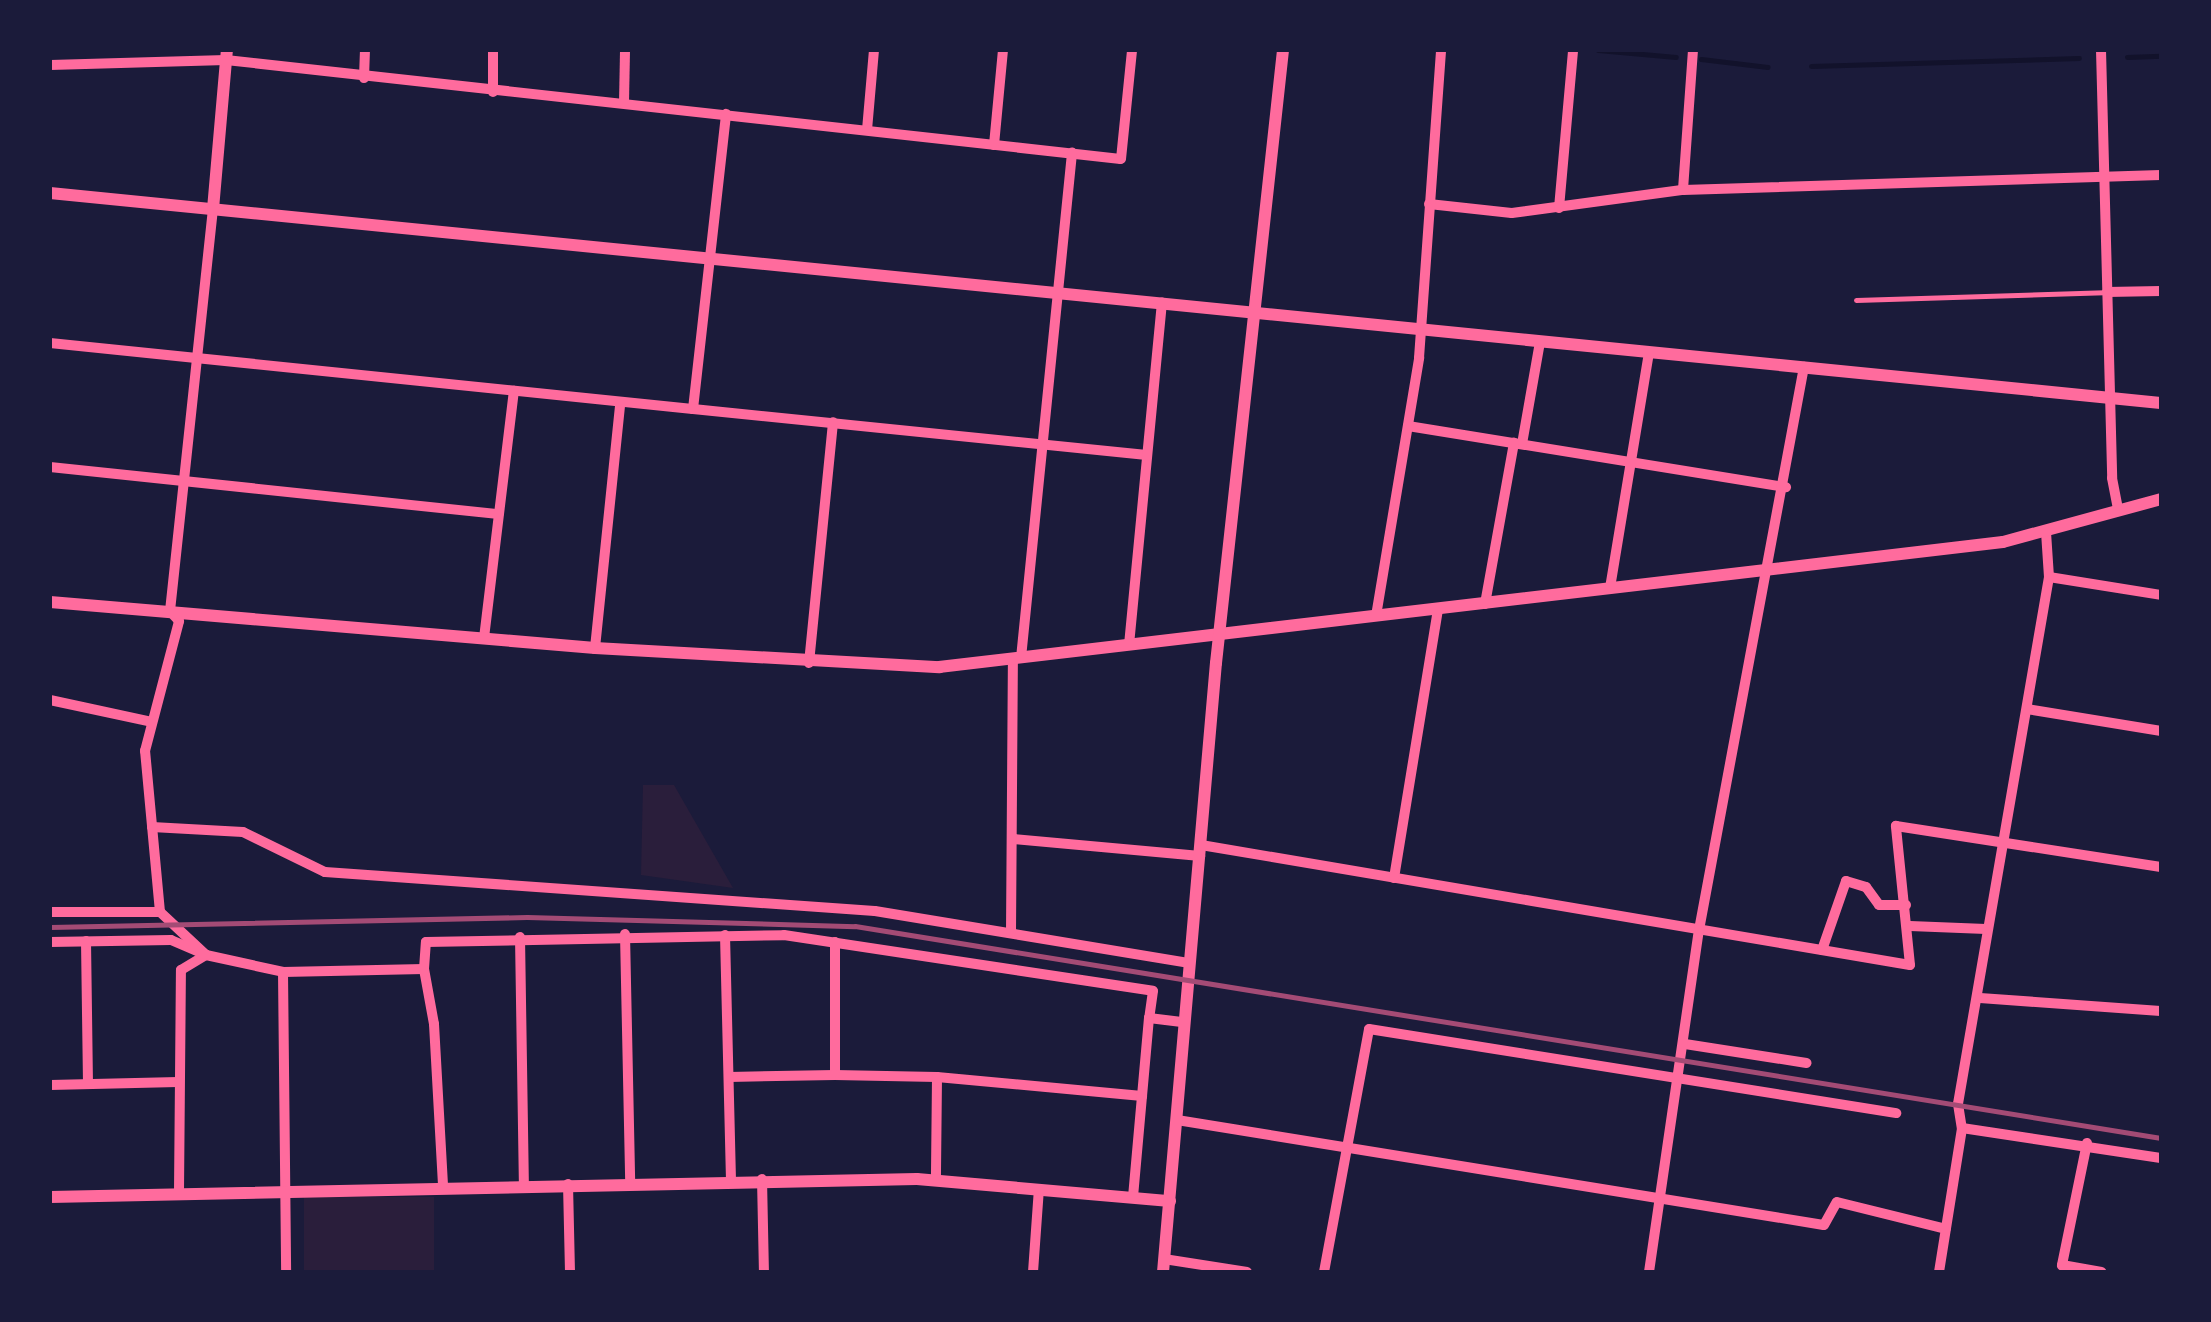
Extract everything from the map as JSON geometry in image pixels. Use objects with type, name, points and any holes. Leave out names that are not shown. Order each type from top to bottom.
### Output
[{"type":"street","points":[[364,78],[365,50]]},
{"type":"street","points":[[493,92],[494,50]]},
{"type":"street","points":[[624,50],[624,102]]},
{"type":"street","points":[[867,130],[874,50]]},
{"type":"street","points":[[994,144],[1003,50]]},
{"type":"street","points":[[50,65],[226,55],[364,78],[624,102],[1121,159],[1132,50]]},
{"type":"street","points":[[1247,1272],[1163,1266],[1219,634],[1283,50]]},
{"type":"street","points":[[1376,616],[1420,329],[1441,50]]},
{"type":"street","points":[[1560,208],[1573,50]]},
{"type":"street","points":[[1683,190],[1693,50]]},
{"type":"street","points":[[2101,50],[2118,508]]},
{"type":"street","points":[[206,956],[160,912],[145,750],[179,622],[170,611],[226,55]]},
{"type":"street","points":[[692,409],[726,114]]},
{"type":"street","points":[[1011,932],[1017,658],[1072,153]]},
{"type":"street","points":[[1429,204],[1512,214],[1683,190],[2161,175]]},
{"type":"street","points":[[50,193],[2161,403]]},
{"type":"street","points":[[2107,292],[2161,291]]},
{"type":"street","points":[[1129,645],[1162,303]]},
{"type":"street","points":[[1485,604],[1540,342]]},
{"type":"street","points":[[50,343],[1148,455]]},
{"type":"street","points":[[1610,588],[1650,352]]},
{"type":"street","points":[[1649,1272],[1699,930],[1771,570],[1804,367]]},
{"type":"street","points":[[484,638],[514,391]]},
{"type":"street","points":[[595,648],[620,404]]},
{"type":"street","points":[[809,663],[832,422]]},
{"type":"street","points":[[1408,426],[1786,487]]},
{"type":"street","points":[[50,466],[499,514]]},
{"type":"street","points":[[50,602],[595,648],[809,663],[939,667],[1771,570],[2046,532],[2118,508],[2161,499]]},
{"type":"street","points":[[1939,1272],[1962,1128],[1958,1104],[1980,998],[1986,929],[2006,840],[2049,576],[2046,532]]},
{"type":"street","points":[[2049,576],[2161,596]]},
{"type":"street","points":[[1394,878],[1438,609]]},
{"type":"street","points":[[50,700],[152,722]]},
{"type":"street","points":[[2027,709],[2161,731]]},
{"type":"street","points":[[1014,839],[1200,851],[1394,878],[1910,966],[1910,926],[1896,826],[2006,840],[2161,868]]},
{"type":"street","points":[[152,827],[243,832],[325,872],[874,911],[1190,964]]},
{"type":"street","points":[[1822,950],[1846,882],[1866,887],[1879,905],[1906,905]]},
{"type":"street","points":[[50,912],[160,912]]},
{"type":"street","points":[[1910,926],[1986,929]]},
{"type":"street","points":[[625,934],[630,1183]]},
{"type":"street","points":[[725,934],[731,1180]]},
{"type":"street","points":[[443,1187],[434,1024],[424,969],[426,942],[725,934],[835,942],[1153,990],[1133,1197]]},
{"type":"street","points":[[520,938],[524,1185]]},
{"type":"street","points":[[50,942],[171,940],[206,956],[283,972],[424,969]]},
{"type":"street","points":[[86,941],[88,1084]]},
{"type":"street","points":[[835,942],[835,1075]]},
{"type":"street","points":[[179,1192],[180,970],[206,956]]},
{"type":"street","points":[[283,972],[286,1272]]},
{"type":"street","points":[[1980,998],[2161,1011]]},
{"type":"street","points":[[1149,1018],[1184,1022]]},
{"type":"street","points":[[1324,1272],[1369,1030],[1896,1114]]},
{"type":"street","points":[[1685,1044],[1807,1063]]},
{"type":"street","points":[[728,1078],[936,1077],[1142,1096]]},
{"type":"street","points":[[936,1077],[936,1179]]},
{"type":"street","points":[[50,1085],[178,1082]]},
{"type":"street","points":[[1177,1120],[1824,1225],[1837,1202],[1946,1229]]},
{"type":"street","points":[[1962,1128],[2087,1143],[2161,1158]]},
{"type":"street","points":[[2087,1143],[2061,1269],[2100,1272]]},
{"type":"street","points":[[50,1197],[731,1180],[936,1179],[1170,1201]]},
{"type":"street","points":[[762,1180],[764,1272]]},
{"type":"street","points":[[568,1184],[570,1272]]},
{"type":"street","points":[[1033,1272],[1039,1189]]},
{"type":"lane","points":[[1856,300],[2107,292]]},
{"type":"shaded area","points":[[643,785],[674,785],[733,888],[641,875]]},
{"type":"shaded area","points":[[304,1197],[434,1197],[434,1272],[304,1272]]},
{"type":"waterway","points":[[1598,50],[1676,57]]},
{"type":"waterway","points":[[2127,57],[2161,56]]},
{"type":"waterway","points":[[1811,66],[2079,58]]},
{"type":"waterway","points":[[1701,59],[1768,67]]},
{"type":"railway","points":[[50,927],[527,917],[855,926],[2161,1138]]}]
